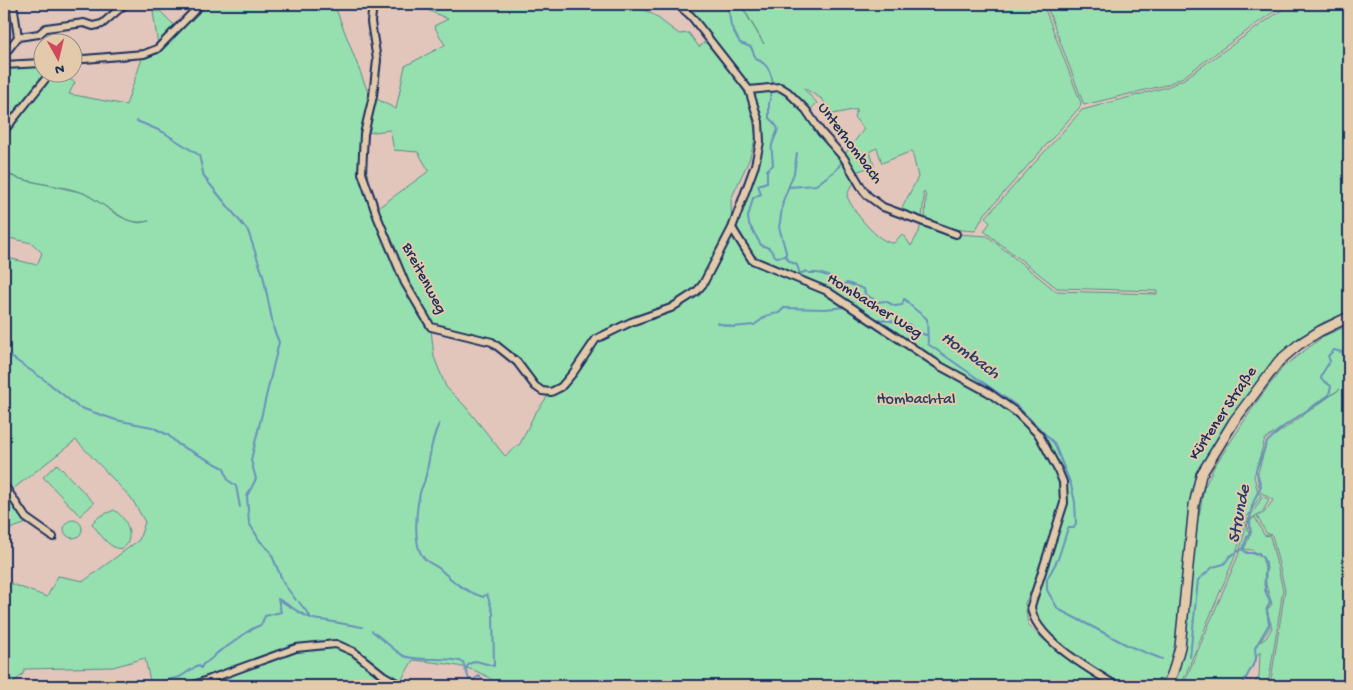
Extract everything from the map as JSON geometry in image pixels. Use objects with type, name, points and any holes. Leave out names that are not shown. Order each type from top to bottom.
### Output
[{"type":"main road","name":"Kürtener Straße","points":[[1167,686],[1180,647],[1194,505],[1201,476],[1234,422],[1279,361],[1298,345],[1320,331],[1349,317]]},
{"type":"street","points":[[13,4],[18,37]]},
{"type":"street","points":[[82,59],[144,54],[157,49],[201,4]]},
{"type":"street","name":"Breitenweg","points":[[373,4],[371,22],[377,60],[373,96],[364,134],[362,173],[377,216],[405,283],[431,326],[492,342],[517,362],[535,386],[542,391],[551,392],[561,387],[574,373],[596,339],[631,322],[671,308],[696,292],[710,273],[732,228]]},
{"type":"street","points":[[677,4],[691,16],[749,90],[759,122],[760,142],[755,165],[732,228]]},
{"type":"street","points":[[4,55],[18,37],[39,34],[46,28],[84,23],[93,26],[102,24],[124,5]]},
{"type":"street","points":[[4,65],[32,63]]},
{"type":"street","points":[[4,131],[43,82]]},
{"type":"street","name":"Unterhombach","points":[[749,90],[780,87],[788,92],[806,110],[821,132],[844,158],[868,196],[883,207],[956,234]]},
{"type":"street","name":"Hombacher Weg","points":[[732,228],[752,260],[827,291],[940,366],[988,392],[1017,413],[1039,435],[1063,482],[1064,503],[1035,591],[1031,606],[1032,616],[1038,626],[1058,646],[1117,686]]},
{"type":"street","points":[[4,485],[26,518],[53,537]]},
{"type":"street","points":[[191,686],[296,648],[336,644],[354,652],[383,675],[402,686]]},
{"type":"green space","name":"Hombachtal","points":[[203,4],[334,4],[369,95],[372,96],[361,173],[404,283],[431,329],[434,357],[446,387],[465,406],[505,456],[520,444],[534,415],[550,393],[562,388],[597,339],[631,323],[671,310],[705,285],[733,230],[749,261],[810,286],[813,282],[763,261],[752,254],[744,245],[739,233],[737,218],[762,146],[762,120],[754,98],[691,10],[683,4],[740,4],[764,44],[741,4],[1043,4],[1081,103],[1080,107],[984,215],[975,231],[951,229],[954,235],[959,236],[957,234],[987,236],[1056,291],[1157,294],[1157,291],[1057,288],[984,231],[990,223],[986,217],[1082,110],[1167,87],[1184,79],[1290,4],[1349,4],[1349,312],[1324,322],[1298,338],[1274,359],[1201,465],[1193,485],[1188,511],[1199,516],[1204,488],[1214,467],[1256,403],[1283,367],[1324,336],[1349,325],[1349,686],[1270,686],[1285,590],[1272,535],[1266,533],[1257,516],[1264,513],[1273,500],[1260,492],[1257,476],[1267,441],[1340,389],[1265,439],[1254,476],[1258,493],[1261,495],[1246,519],[1236,554],[1182,683],[1184,683],[1238,556],[1248,520],[1263,496],[1269,500],[1263,511],[1249,520],[1247,527],[1249,533],[1242,550],[1262,557],[1265,568],[1264,585],[1270,604],[1266,609],[1270,627],[1260,642],[1266,638],[1272,628],[1267,610],[1272,604],[1266,585],[1265,575],[1267,568],[1263,557],[1252,550],[1244,549],[1250,534],[1250,523],[1255,517],[1264,535],[1270,536],[1283,590],[1268,686],[1253,686],[1259,677],[1260,652],[1241,686],[1174,686],[1176,681],[1166,679],[1162,686],[1121,686],[1064,649],[1039,622],[1033,605],[1041,581],[1036,581],[1025,603],[1028,625],[1067,657],[1111,686],[498,686],[491,679],[471,669],[413,660],[399,684],[336,643],[296,647],[185,686],[151,686],[145,658],[113,667],[25,669],[23,674],[10,686],[4,686],[4,581],[47,597],[58,576],[84,581],[139,540],[145,522],[132,499],[76,440],[9,492],[4,482],[4,257],[37,265],[42,253],[32,243],[4,237],[4,173],[17,178],[4,171],[4,132],[46,82],[75,82],[69,94],[126,105],[143,56],[150,55]],"holes":[[[804,88],[822,99],[833,114],[857,109],[854,117],[864,129],[844,155],[855,172],[874,166],[870,151],[877,148],[882,163],[912,151],[918,177],[900,212],[919,220],[922,218],[924,197],[922,193],[924,192],[926,196],[926,222],[921,223],[919,232],[911,246],[905,237],[901,235],[894,243],[881,238],[866,225],[854,209],[847,196],[850,188],[856,181],[808,112],[817,103]]]},
{"type":"green space","points":[[414,4],[633,4],[654,15],[679,34],[689,33],[699,47],[707,40],[736,75],[750,104],[756,136],[749,160],[731,199],[732,226],[709,272],[695,290],[670,306],[595,337],[561,387],[542,390],[517,362],[493,342],[433,326],[406,282],[375,210],[429,171],[418,152],[394,150],[390,130],[366,133],[373,97],[396,109],[405,66],[445,45],[434,26],[448,19]]},
{"type":"green space","points":[[1046,4],[1284,4],[1183,77],[1166,85],[1084,105]]},
{"type":"green space","points":[[160,11],[176,27],[158,45],[153,12]]},
{"type":"green space","points":[[32,66],[32,82],[43,82],[4,129],[4,67]]},
{"type":"green space","points":[[57,464],[94,503],[80,516],[43,477]]},
{"type":"green space","points":[[8,494],[27,523],[4,531],[4,496]]},
{"type":"green space","points":[[114,510],[121,516],[129,530],[128,543],[120,549],[107,542],[92,524],[99,517]]},
{"type":"green space","points":[[73,520],[79,523],[82,529],[79,535],[73,538],[67,535],[64,529],[67,523]]},
{"type":"green space","points":[[335,645],[353,653],[397,686],[199,686],[296,649]]},
{"type":"waterway","name":"Hombach","points":[[719,4],[726,7],[729,12],[731,26],[740,43],[751,47],[756,59],[768,69],[773,85]]},
{"type":"waterway","name":"Hombach","points":[[772,90],[769,118],[778,128],[772,145],[773,165],[767,170],[767,182],[758,185],[761,194],[753,198],[748,217],[749,224],[761,245],[769,248],[776,257],[786,256],[789,261],[797,265],[800,274],[806,271],[832,277],[836,287],[847,283],[864,289],[865,294],[878,302],[885,301],[895,306],[902,305],[904,299],[906,300],[927,319],[928,344],[1017,406],[1054,443],[1071,485],[1075,502],[1076,523],[1074,528],[1068,528],[1058,559],[1047,579],[1047,590],[1058,609],[1129,646],[1162,659]]},
{"type":"waterway","points":[[137,121],[163,132],[199,155],[204,177],[248,231],[263,275],[274,330],[279,342],[251,460],[256,479],[247,496],[249,523],[260,541],[270,551],[284,584],[296,600]]},
{"type":"waterway","points":[[786,256],[779,227],[783,201],[794,173],[797,153]]},
{"type":"waterway","points":[[789,187],[816,185],[836,170],[841,163]]},
{"type":"waterway","points":[[717,323],[733,327],[754,325],[768,315],[779,313],[784,308],[824,309],[848,307]]},
{"type":"waterway","points":[[876,319],[897,322],[903,325],[909,324],[914,331],[926,335]]},
{"type":"waterway","name":"Strunde","points":[[1242,686],[1256,659],[1255,648],[1269,624],[1267,609],[1270,602],[1265,590],[1266,563],[1259,553],[1246,553],[1243,549],[1247,537],[1251,533],[1250,520],[1252,509],[1261,486],[1256,470],[1267,442],[1283,427],[1329,395],[1331,386],[1321,379],[1330,361],[1328,356],[1334,350],[1349,354]]},
{"type":"waterway","points":[[4,352],[46,381],[78,407],[116,420],[152,427],[168,435],[179,445],[224,468],[228,480],[236,486],[240,507]]},
{"type":"waterway","points":[[439,424],[430,451],[425,481],[420,491],[417,517],[418,544],[423,557],[456,583],[483,597],[487,594],[493,613],[494,666],[476,661],[469,664],[465,670]]},
{"type":"waterway","name":"Hombach","points":[[1190,657],[1198,580],[1213,567],[1224,564],[1230,556],[1242,549]]},
{"type":"waterway","points":[[145,686],[158,685],[167,680],[180,677],[198,665],[201,668],[203,664],[220,651],[251,629],[261,625],[265,616],[281,612],[278,599],[311,618],[362,627]]},
{"type":"waterway","points":[[299,602],[310,616]]},
{"type":"waterway","points":[[372,631],[404,656],[417,659],[450,659],[463,662],[469,679],[473,680],[479,676],[492,686]]},
{"type":"waterway","points":[[4,677],[6,685]]}]
